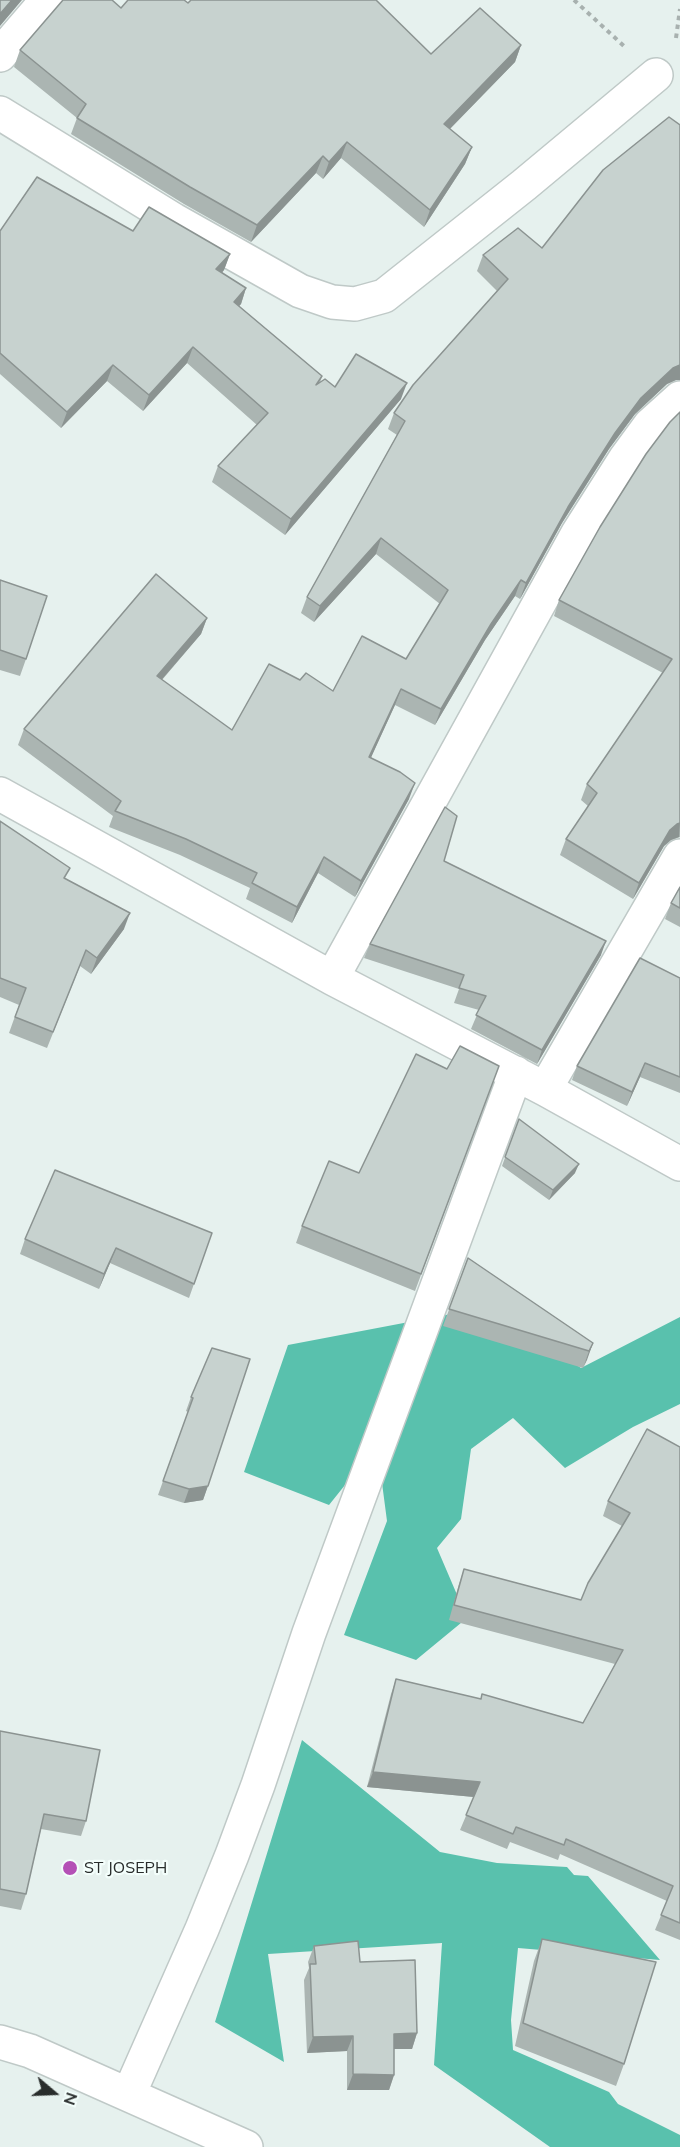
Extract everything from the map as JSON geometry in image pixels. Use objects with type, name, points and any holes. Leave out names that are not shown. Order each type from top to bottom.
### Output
[{"type":"street","points":[[0,55],[47,0]]},
{"type":"street","points":[[0,113],[174,220],[300,291],[332,302],[355,304],[384,296],[524,185],[656,75]]},
{"type":"street","points":[[332,978],[578,533],[631,450],[650,426],[680,398]]},
{"type":"street","points":[[0,794],[332,978],[516,1073],[680,1164]]},
{"type":"street","points":[[545,1089],[680,856]]},
{"type":"street","points":[[129,2094],[232,1855],[309,1633],[516,1073]]},
{"type":"street","points":[[0,2042],[30,2051],[246,2147]]},
{"type":"path","points":[[574,0],[656,75]]},
{"type":"green space","points":[[493,1306],[581,1368],[680,1317],[680,1404],[633,1427],[565,1468],[513,1418],[471,1449],[461,1519],[437,1548],[467,1618],[416,1660],[344,1635],[387,1521],[377,1445],[329,1505],[244,1472],[288,1345]]},
{"type":"green space","points":[[302,1740],[440,1852],[497,1863],[567,1867],[574,1875],[588,1876],[660,1960],[518,1948],[511,2020],[513,2050],[609,2092],[618,2104],[680,2135],[680,2147],[550,2147],[434,2065],[442,1943],[268,1954],[284,2062],[215,2022]]},
{"type":"building","points":[[0,0],[12,0],[0,14]]},
{"type":"building","points":[[63,0],[112,0],[121,8],[128,0],[184,0],[188,3],[191,0],[376,0],[431,54],[480,8],[521,45],[444,124],[472,147],[430,210],[347,142],[329,162],[323,156],[257,225],[77,118],[86,104],[20,50]]},
{"type":"building","points":[[669,117],[680,125],[680,365],[673,368],[641,398],[615,433],[568,507],[526,583],[521,580],[491,624],[441,709],[401,689],[369,757],[400,772],[415,783],[361,881],[324,857],[297,907],[252,883],[257,873],[186,839],[115,811],[121,801],[24,729],[156,574],[207,618],[157,676],[232,730],[269,664],[300,680],[306,673],[333,691],[362,636],[406,659],[448,590],[381,538],[320,606],[307,597],[405,421],[394,413],[413,385],[508,279],[483,255],[518,228],[542,248],[603,170]]},
{"type":"building","points":[[37,177],[133,231],[149,207],[230,254],[216,269],[246,288],[234,302],[322,376],[316,385],[325,379],[335,387],[356,354],[407,383],[291,519],[218,466],[268,413],[193,347],[149,395],[113,365],[67,412],[0,353],[0,231]]},
{"type":"building","points":[[680,412],[680,823],[670,830],[639,883],[566,839],[597,793],[587,784],[672,659],[559,600],[600,527],[646,454]]},
{"type":"building","points":[[0,580],[47,596],[26,659],[0,650]]},
{"type":"building","points":[[445,807],[457,816],[444,861],[606,941],[542,1050],[476,1015],[486,996],[459,988],[464,975],[370,944]]},
{"type":"building","points":[[0,821],[70,868],[64,878],[130,913],[97,958],[86,950],[53,1032],[15,1017],[26,988],[0,978]]},
{"type":"building","points":[[680,887],[680,908],[671,903]]},
{"type":"building","points":[[640,958],[680,978],[680,1077],[645,1063],[632,1092],[577,1066]]},
{"type":"building","points":[[460,1046],[499,1066],[421,1274],[302,1226],[329,1161],[359,1173],[416,1054],[447,1069]]},
{"type":"building","points":[[519,1119],[579,1164],[553,1190],[505,1157]]},
{"type":"building","points":[[55,1170],[212,1233],[194,1284],[116,1248],[104,1274],[25,1239]]},
{"type":"building","points":[[468,1258],[593,1343],[589,1351],[449,1309]]},
{"type":"building","points":[[212,1348],[250,1359],[208,1486],[189,1489],[163,1481],[193,1398],[191,1397]]},
{"type":"building","points":[[647,1429],[680,1447],[680,1923],[661,1915],[673,1886],[566,1839],[564,1845],[516,1827],[513,1834],[466,1815],[480,1782],[373,1772],[396,1679],[481,1699],[482,1694],[583,1723],[623,1650],[454,1605],[464,1569],[581,1600],[588,1583],[630,1513],[608,1501]]},
{"type":"building","points":[[0,1731],[100,1750],[86,1821],[44,1814],[26,1894],[0,1889]]},
{"type":"building","points":[[542,1939],[656,1962],[624,2064],[523,2023]]},
{"type":"building","points":[[358,1941],[360,1962],[415,1960],[417,2033],[394,2034],[394,2075],[353,2074],[353,2036],[313,2037],[310,1964],[316,1964],[314,1946]]},
{"type":"place","name":"ST JOSEPH","points":[[70,1868]]}]
